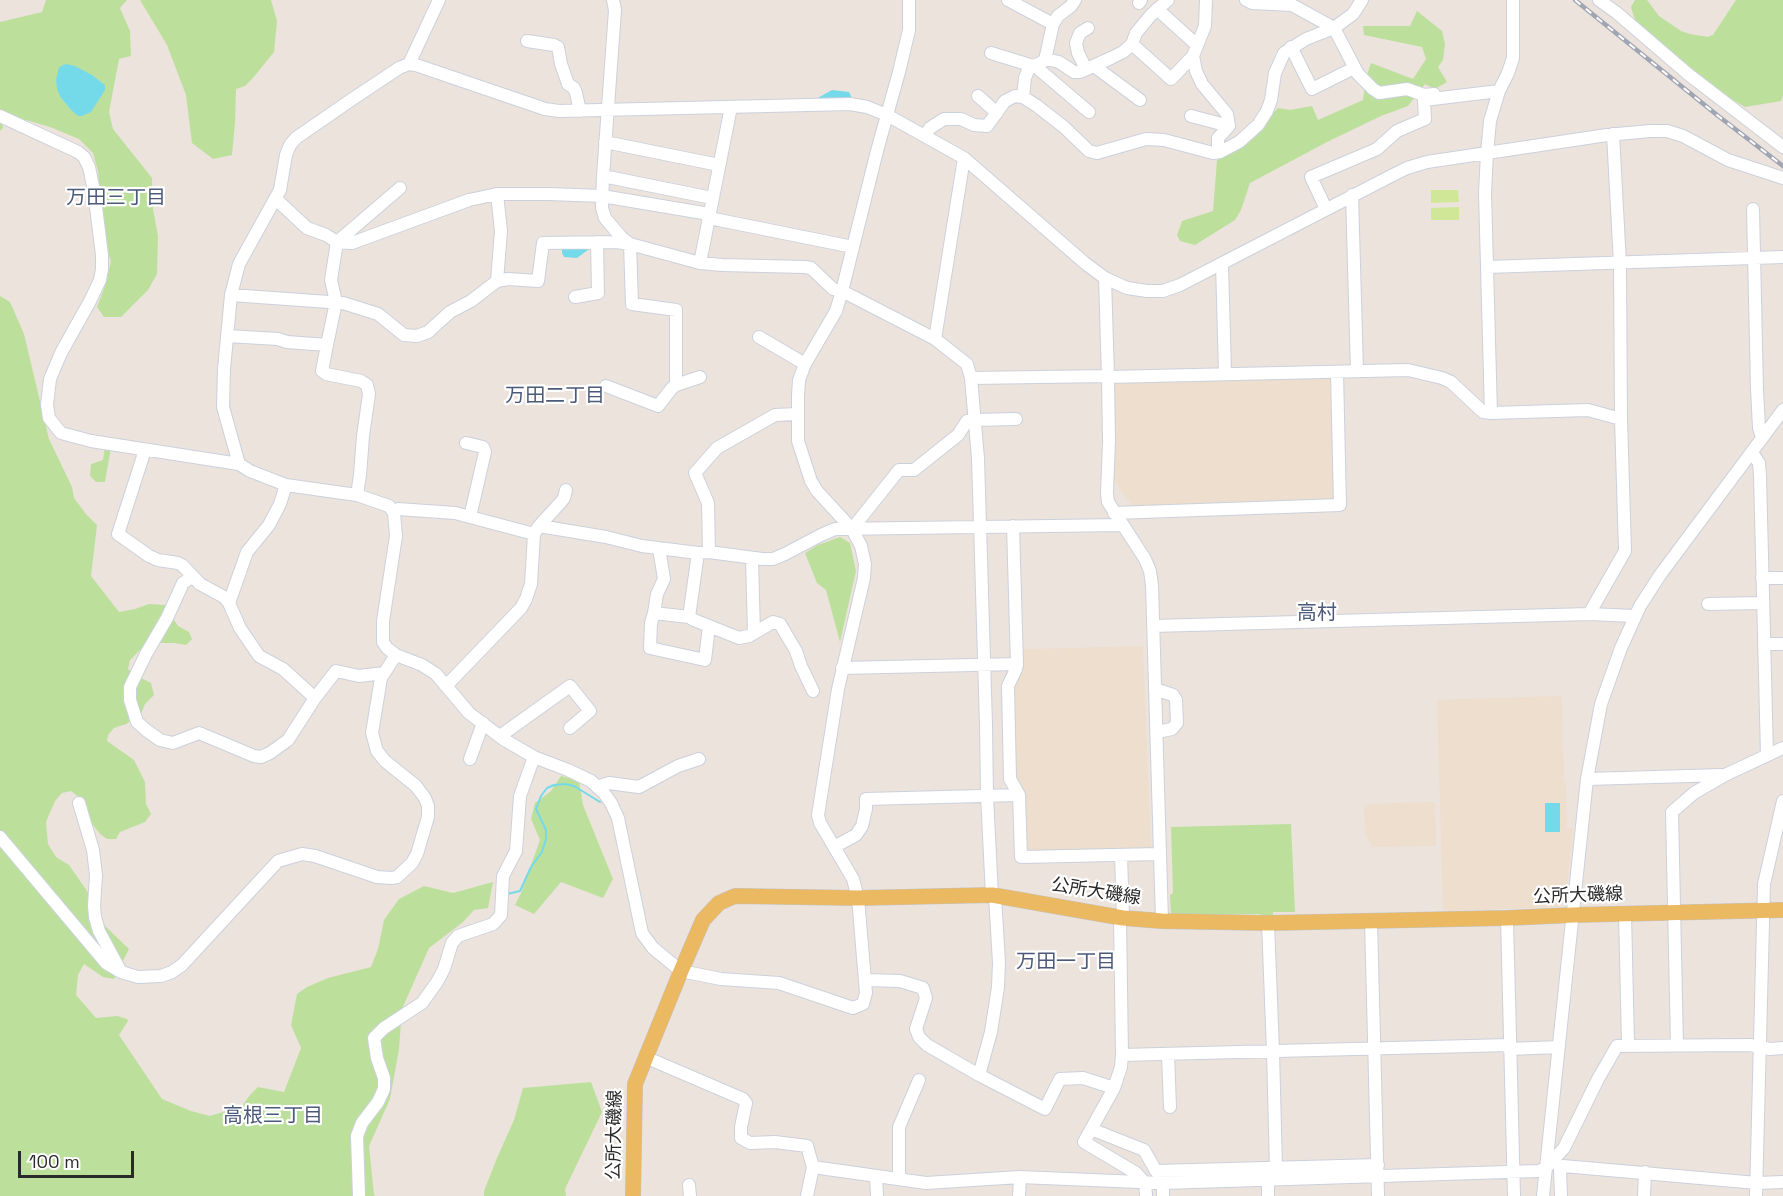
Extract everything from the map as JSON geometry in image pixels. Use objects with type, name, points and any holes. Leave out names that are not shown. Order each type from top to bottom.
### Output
[{"type":"main road","name":"公所大磯線","points":[[633,1196],[635,1084],[703,920],[719,903],[735,896],[858,898],[993,896],[1121,917],[1162,921],[1268,923],[1783,910]]},
{"type":"street","points":[[409,64],[439,0]]},
{"type":"street","points":[[613,0],[615,10],[602,208],[605,218],[630,244]]},
{"type":"street","points":[[0,116],[78,152],[89,166],[94,190],[102,269],[100,280],[61,353],[50,379],[47,405],[49,418],[61,433],[91,441],[239,464],[250,471],[286,485],[357,495],[389,506],[394,513],[396,536],[382,642],[396,655],[429,668],[447,685],[469,713],[500,736],[534,758],[568,770],[597,787],[611,803],[618,818],[642,933],[653,948],[681,970],[729,980],[779,983],[853,1008],[863,1004],[866,993],[858,898],[853,879],[820,823],[818,815],[842,668],[864,578],[865,564],[861,546],[852,529],[817,491],[811,481],[798,441],[797,414],[799,380],[805,364],[836,311],[854,247],[909,30],[909,0]]},
{"type":"street","points":[[1008,0],[1053,24]]},
{"type":"street","points":[[1023,97],[1025,78],[1037,64],[1053,24],[1075,0]]},
{"type":"street","points":[[991,52],[1037,64],[1059,62],[1074,72],[1090,68],[1123,52],[1132,44],[1136,33],[1168,0]]},
{"type":"street","points":[[1132,44],[1171,79],[1195,50],[1206,21],[1206,0]]},
{"type":"street","points":[[1246,0],[1252,3],[1293,5],[1334,28],[1358,74],[1379,93],[1407,89],[1424,95],[1442,93],[1453,97]]},
{"type":"street","points":[[925,135],[930,128],[944,119],[961,119],[974,125],[987,126],[1005,101],[1015,96],[1023,97],[1064,127],[1089,151],[1097,153],[1146,139],[1164,140],[1213,153],[1220,152],[1239,142],[1257,125],[1267,111],[1275,73],[1284,53],[1291,47],[1334,28],[1353,14],[1362,0]]},
{"type":"street","points":[[1491,413],[1485,193],[1487,153],[1490,121],[1513,58],[1513,0]]},
{"type":"street","points":[[1599,0],[1688,74],[1783,147]]},
{"type":"street","points":[[1157,9],[1195,50],[1196,71],[1202,84],[1227,114],[1229,126]]},
{"type":"street","points":[[1088,28],[1080,33],[1076,43],[1078,53],[1090,68],[1140,100]]},
{"type":"street","points":[[527,41],[558,47],[568,84],[574,88],[576,93],[579,111]]},
{"type":"street","points":[[1291,47],[1312,89],[1354,68]]},
{"type":"street","points":[[239,464],[223,407],[231,295],[239,264],[280,190],[290,145],[296,138],[348,102],[399,68],[409,64],[416,64],[545,109],[579,111],[850,104],[867,107],[887,114],[964,158],[1105,278],[1127,288],[1147,291],[1163,291],[1180,285],[1352,195],[1407,168],[1427,162],[1650,130],[1667,131],[1683,136],[1728,160],[1783,178]]},
{"type":"street","points":[[1037,64],[1089,112]]},
{"type":"street","points":[[1326,209],[1311,177],[1377,149],[1397,131],[1425,119],[1424,100],[1500,91]]},
{"type":"street","points":[[978,96],[997,113]]},
{"type":"street","points":[[700,263],[731,107]]},
{"type":"street","points":[[1191,116],[1229,126]]},
{"type":"street","points":[[1220,152],[1218,138],[1229,126]]},
{"type":"street","points":[[1590,614],[1625,551],[1620,264],[1613,134]]},
{"type":"street","points":[[605,142],[719,165]]},
{"type":"street","points":[[935,339],[964,158]]},
{"type":"street","points":[[603,176],[712,198]]},
{"type":"street","points":[[357,495],[369,394],[367,386],[361,381],[322,372],[336,302],[331,280],[337,242],[400,188]]},
{"type":"street","points":[[275,201],[279,202],[307,228],[337,242],[352,243],[469,200],[497,194],[549,194],[602,196],[709,215],[714,219],[854,247]]},
{"type":"street","points":[[497,194],[501,231],[497,281]]},
{"type":"street","points":[[1352,195],[1357,371]]},
{"type":"street","points":[[1753,209],[1757,388],[1759,428],[1762,437]]},
{"type":"street","points":[[575,297],[598,293],[597,242]]},
{"type":"street","points":[[231,295],[336,302],[368,310],[404,335],[417,336],[429,332],[450,312],[471,301],[497,281],[508,279],[538,281],[543,243],[630,244],[700,263],[811,268],[833,289],[842,291],[935,339],[967,364],[971,378],[978,458],[987,796],[999,963],[991,1032],[979,1075]]},
{"type":"street","points":[[630,244],[632,304],[676,310],[676,385]]},
{"type":"street","points":[[1487,267],[1783,257]]},
{"type":"street","points":[[1222,264],[1225,374]]},
{"type":"street","points":[[1105,278],[1109,441],[1108,502],[1145,559],[1150,571],[1162,921]]},
{"type":"street","points":[[227,336],[327,345]]},
{"type":"street","points":[[759,337],[805,364]]},
{"type":"street","points":[[971,378],[1408,370],[1451,382],[1483,412],[1588,410],[1622,419]]},
{"type":"street","points":[[1114,513],[1340,504],[1337,372]]},
{"type":"street","points":[[606,386],[658,406],[676,385],[700,377]]},
{"type":"street","points":[[1543,1196],[1587,779],[1602,704],[1635,616],[1660,575],[1783,410]]},
{"type":"street","points":[[689,617],[703,552],[708,503],[695,473],[717,448],[775,415],[797,414]]},
{"type":"street","points":[[852,529],[899,470],[915,470],[958,435],[967,422],[1016,418]]},
{"type":"street","points":[[466,443],[483,447],[485,452],[470,517]]},
{"type":"street","points":[[145,450],[118,534],[149,556],[182,565],[192,577],[224,597],[240,628],[259,656],[283,669],[315,698]]},
{"type":"street","points":[[1751,454],[1759,463],[1767,754]]},
{"type":"street","points":[[229,603],[247,552],[269,525],[280,504],[286,485]]},
{"type":"street","points":[[447,685],[521,608],[531,584],[536,530],[561,502],[566,490]]},
{"type":"street","points":[[394,513],[399,509],[455,513],[536,530],[606,537],[642,546],[773,559],[835,529],[1123,525]]},
{"type":"street","points":[[1013,526],[1017,664],[1008,686],[1010,779],[1019,795],[1021,857],[1160,854]]},
{"type":"street","points":[[659,548],[664,579],[657,594],[651,623],[650,648],[705,660],[709,626]]},
{"type":"street","points":[[752,558],[754,633]]},
{"type":"street","points":[[192,577],[183,583],[130,687],[130,700],[137,722],[166,742],[173,742],[199,733],[261,757],[288,740],[315,698],[336,671],[359,676],[384,673]]},
{"type":"street","points":[[1762,578],[1783,578]]},
{"type":"street","points":[[1708,604],[1763,603]]},
{"type":"street","points":[[654,613],[689,617],[739,638],[754,633],[773,622],[780,624],[790,639],[813,691]]},
{"type":"street","points":[[1153,626],[1590,614],[1635,616]]},
{"type":"street","points":[[1764,645],[1783,644]]},
{"type":"street","points":[[0,837],[106,963],[121,972],[138,977],[155,977],[172,972],[182,965],[278,861],[302,854],[315,855],[385,878],[397,877],[412,863],[425,830],[428,806],[416,786],[385,761],[377,751],[372,733],[380,685],[384,673],[396,655]]},
{"type":"street","points":[[842,668],[1017,664]]},
{"type":"street","points":[[500,736],[570,686],[591,711],[570,728]]},
{"type":"street","points":[[1155,689],[1173,695],[1176,700],[1177,723],[1172,729],[1157,732]]},
{"type":"street","points":[[470,759],[483,723]]},
{"type":"street","points":[[1677,1046],[1672,812],[1694,793],[1725,775],[1783,748]]},
{"type":"street","points":[[358,1196],[357,1136],[362,1123],[378,1102],[384,1089],[384,1078],[377,1058],[374,1038],[384,1028],[422,1003],[444,969],[452,943],[458,936],[493,924],[501,915],[503,876],[516,850],[520,796],[534,758]]},
{"type":"street","points":[[597,787],[609,783],[639,787],[678,766],[699,759]]},
{"type":"street","points":[[1587,779],[1725,775]]},
{"type":"street","points":[[834,847],[856,835],[862,826],[866,799],[1019,795]]},
{"type":"street","points":[[1756,1196],[1762,911],[1764,884],[1783,801]]},
{"type":"street","points":[[79,803],[93,850],[96,875],[94,917],[99,932],[121,972]]},
{"type":"street","points":[[1121,855],[1121,1067],[1114,1088],[1084,1142],[1136,1173],[1145,1183],[1146,1196]]},
{"type":"street","points":[[1625,914],[1628,1045]]},
{"type":"street","points":[[1507,918],[1514,1196]]},
{"type":"street","points":[[1371,921],[1378,1196]]},
{"type":"street","points":[[1268,923],[1276,1168]]},
{"type":"street","points":[[866,980],[900,981],[923,988],[926,998],[916,1029],[919,1037],[927,1045],[1045,1109],[1060,1079],[1083,1078],[1114,1088]]},
{"type":"street","points":[[1091,1129],[1144,1150],[1156,1171],[1276,1168],[1538,1171],[1546,1168],[1564,1148],[1617,1046],[1783,1048]]},
{"type":"street","points":[[1122,1055],[1559,1047]]},
{"type":"street","points":[[1168,1054],[1170,1107]]},
{"type":"street","points":[[645,1057],[743,1099],[746,1103],[741,1138],[750,1143],[775,1142],[807,1146],[813,1167],[807,1196]]},
{"type":"street","points":[[899,1179],[899,1127],[919,1080]]},
{"type":"street","points":[[1561,1196],[1560,1169],[1563,1166],[1757,1183],[1783,1182]]},
{"type":"street","points":[[813,1167],[926,1183],[1020,1177],[1145,1183],[1163,1190],[1378,1170]]},
{"type":"street","points":[[1644,1196],[1645,1172]]},
{"type":"street","points":[[876,1176],[877,1196]]},
{"type":"street","points":[[1018,1196],[1020,1177]]},
{"type":"street","points":[[1268,1179],[1268,1196]]},
{"type":"shaded area","points":[[1332,377],[1337,501],[1134,509],[1112,477],[1115,434],[1113,386],[1117,382]]},
{"type":"shaded area","points":[[1143,646],[1151,852],[1027,854],[1013,779],[1010,688],[1019,648]]},
{"type":"shaded area","points":[[1560,696],[1562,698],[1567,828],[1573,828],[1566,899],[1558,907],[1445,911],[1443,908],[1438,700]]},
{"type":"shaded area","points":[[1435,802],[1436,846],[1372,847],[1365,833],[1364,806]]},
{"type":"green space","points":[[46,0],[127,0],[120,8],[130,31],[131,56],[119,59],[109,112],[113,129],[152,178],[153,209],[158,236],[157,274],[148,290],[121,317],[104,317],[97,307],[111,261],[103,240],[98,171],[93,153],[79,139],[19,118],[2,121],[3,128],[0,131],[0,22],[42,12]],"holes":[[[75,66],[103,83],[71,110],[61,98],[56,80]]]},
{"type":"green space","points":[[140,0],[271,0],[277,21],[274,52],[245,86],[236,89],[232,155],[213,159],[192,143],[186,95],[167,45]]},
{"type":"green space","points":[[1635,0],[1647,0],[1659,16],[1681,31],[1708,37],[1713,35],[1736,0],[1783,0],[1783,95],[1781,101],[1745,107],[1701,81],[1635,20],[1631,7]]},
{"type":"green space","points":[[1417,11],[1442,31],[1445,44],[1443,60],[1438,67],[1447,82],[1435,89],[1425,84],[1408,106],[1381,116],[1327,142],[1250,183],[1241,210],[1235,220],[1195,245],[1180,241],[1177,235],[1182,221],[1213,211],[1217,160],[1240,148],[1278,108],[1290,110],[1312,106],[1318,120],[1363,100],[1371,63],[1413,79],[1426,59],[1422,47],[1364,35],[1363,26],[1410,26]]},
{"type":"green space","points":[[1431,190],[1458,190],[1459,202],[1431,203]]},
{"type":"green space","points":[[1459,207],[1459,220],[1431,220],[1431,208]]},
{"type":"green space","points":[[0,296],[10,302],[24,334],[49,439],[72,487],[74,498],[97,525],[91,576],[119,612],[149,604],[165,605],[178,626],[189,632],[192,639],[186,645],[159,643],[140,650],[130,660],[128,669],[151,683],[154,695],[145,704],[141,714],[126,724],[114,728],[108,735],[107,741],[134,760],[145,782],[146,804],[151,814],[145,822],[120,832],[116,839],[107,839],[88,819],[79,797],[71,791],[62,793],[55,801],[46,822],[48,844],[56,857],[69,865],[87,891],[105,926],[129,949],[114,979],[103,977],[84,964],[78,975],[76,995],[96,1018],[117,1016],[127,1019],[119,1035],[162,1099],[210,1116],[242,1106],[258,1087],[284,1092],[301,1048],[291,1025],[297,994],[328,978],[371,967],[378,949],[384,920],[399,899],[424,886],[453,893],[493,882],[488,908],[474,910],[463,922],[429,948],[402,1009],[399,1049],[390,1099],[369,1146],[375,1196],[0,1196]]},
{"type":"green space","points":[[105,446],[111,447],[105,482],[96,482],[90,476],[91,464],[103,460]]},
{"type":"green space","points":[[840,537],[850,543],[856,571],[840,642],[826,590],[817,583],[805,553],[818,545]]},
{"type":"green space","points":[[561,776],[579,781],[583,805],[613,879],[603,898],[561,882],[534,914],[515,905],[540,840],[531,819],[535,803],[551,791]]},
{"type":"green space","points":[[1291,824],[1295,912],[1273,912],[1273,915],[1173,915],[1171,913],[1170,895],[1173,893],[1171,827]]},
{"type":"green space","points":[[591,1082],[602,1112],[565,1189],[566,1196],[484,1196],[497,1158],[514,1120],[523,1088]]},
{"type":"water","points":[[66,64],[92,75],[105,85],[105,90],[91,112],[82,116],[78,116],[71,110],[57,89],[56,80],[59,67]]},
{"type":"water","points":[[832,90],[849,92],[853,100],[814,100]]},
{"type":"water","points":[[592,247],[577,258],[564,257],[562,253],[562,249]]},
{"type":"water","points":[[1545,803],[1560,803],[1560,832],[1545,832]]},
{"type":"waterway","points":[[507,894],[520,891],[531,867],[542,852],[546,830],[536,809],[547,788],[565,784],[574,786],[600,802]]},
{"type":"railway","points":[[1575,0],[1783,166]]},
{"type":"district","name":"万田三丁目","points":[[116,199]]},
{"type":"district","name":"万田二丁目","points":[[555,397]]},
{"type":"district","name":"高村","points":[[1317,614]]},
{"type":"district","name":"万田一丁目","points":[[1066,963]]},
{"type":"district","name":"高根三丁目","points":[[273,1117]]}]
